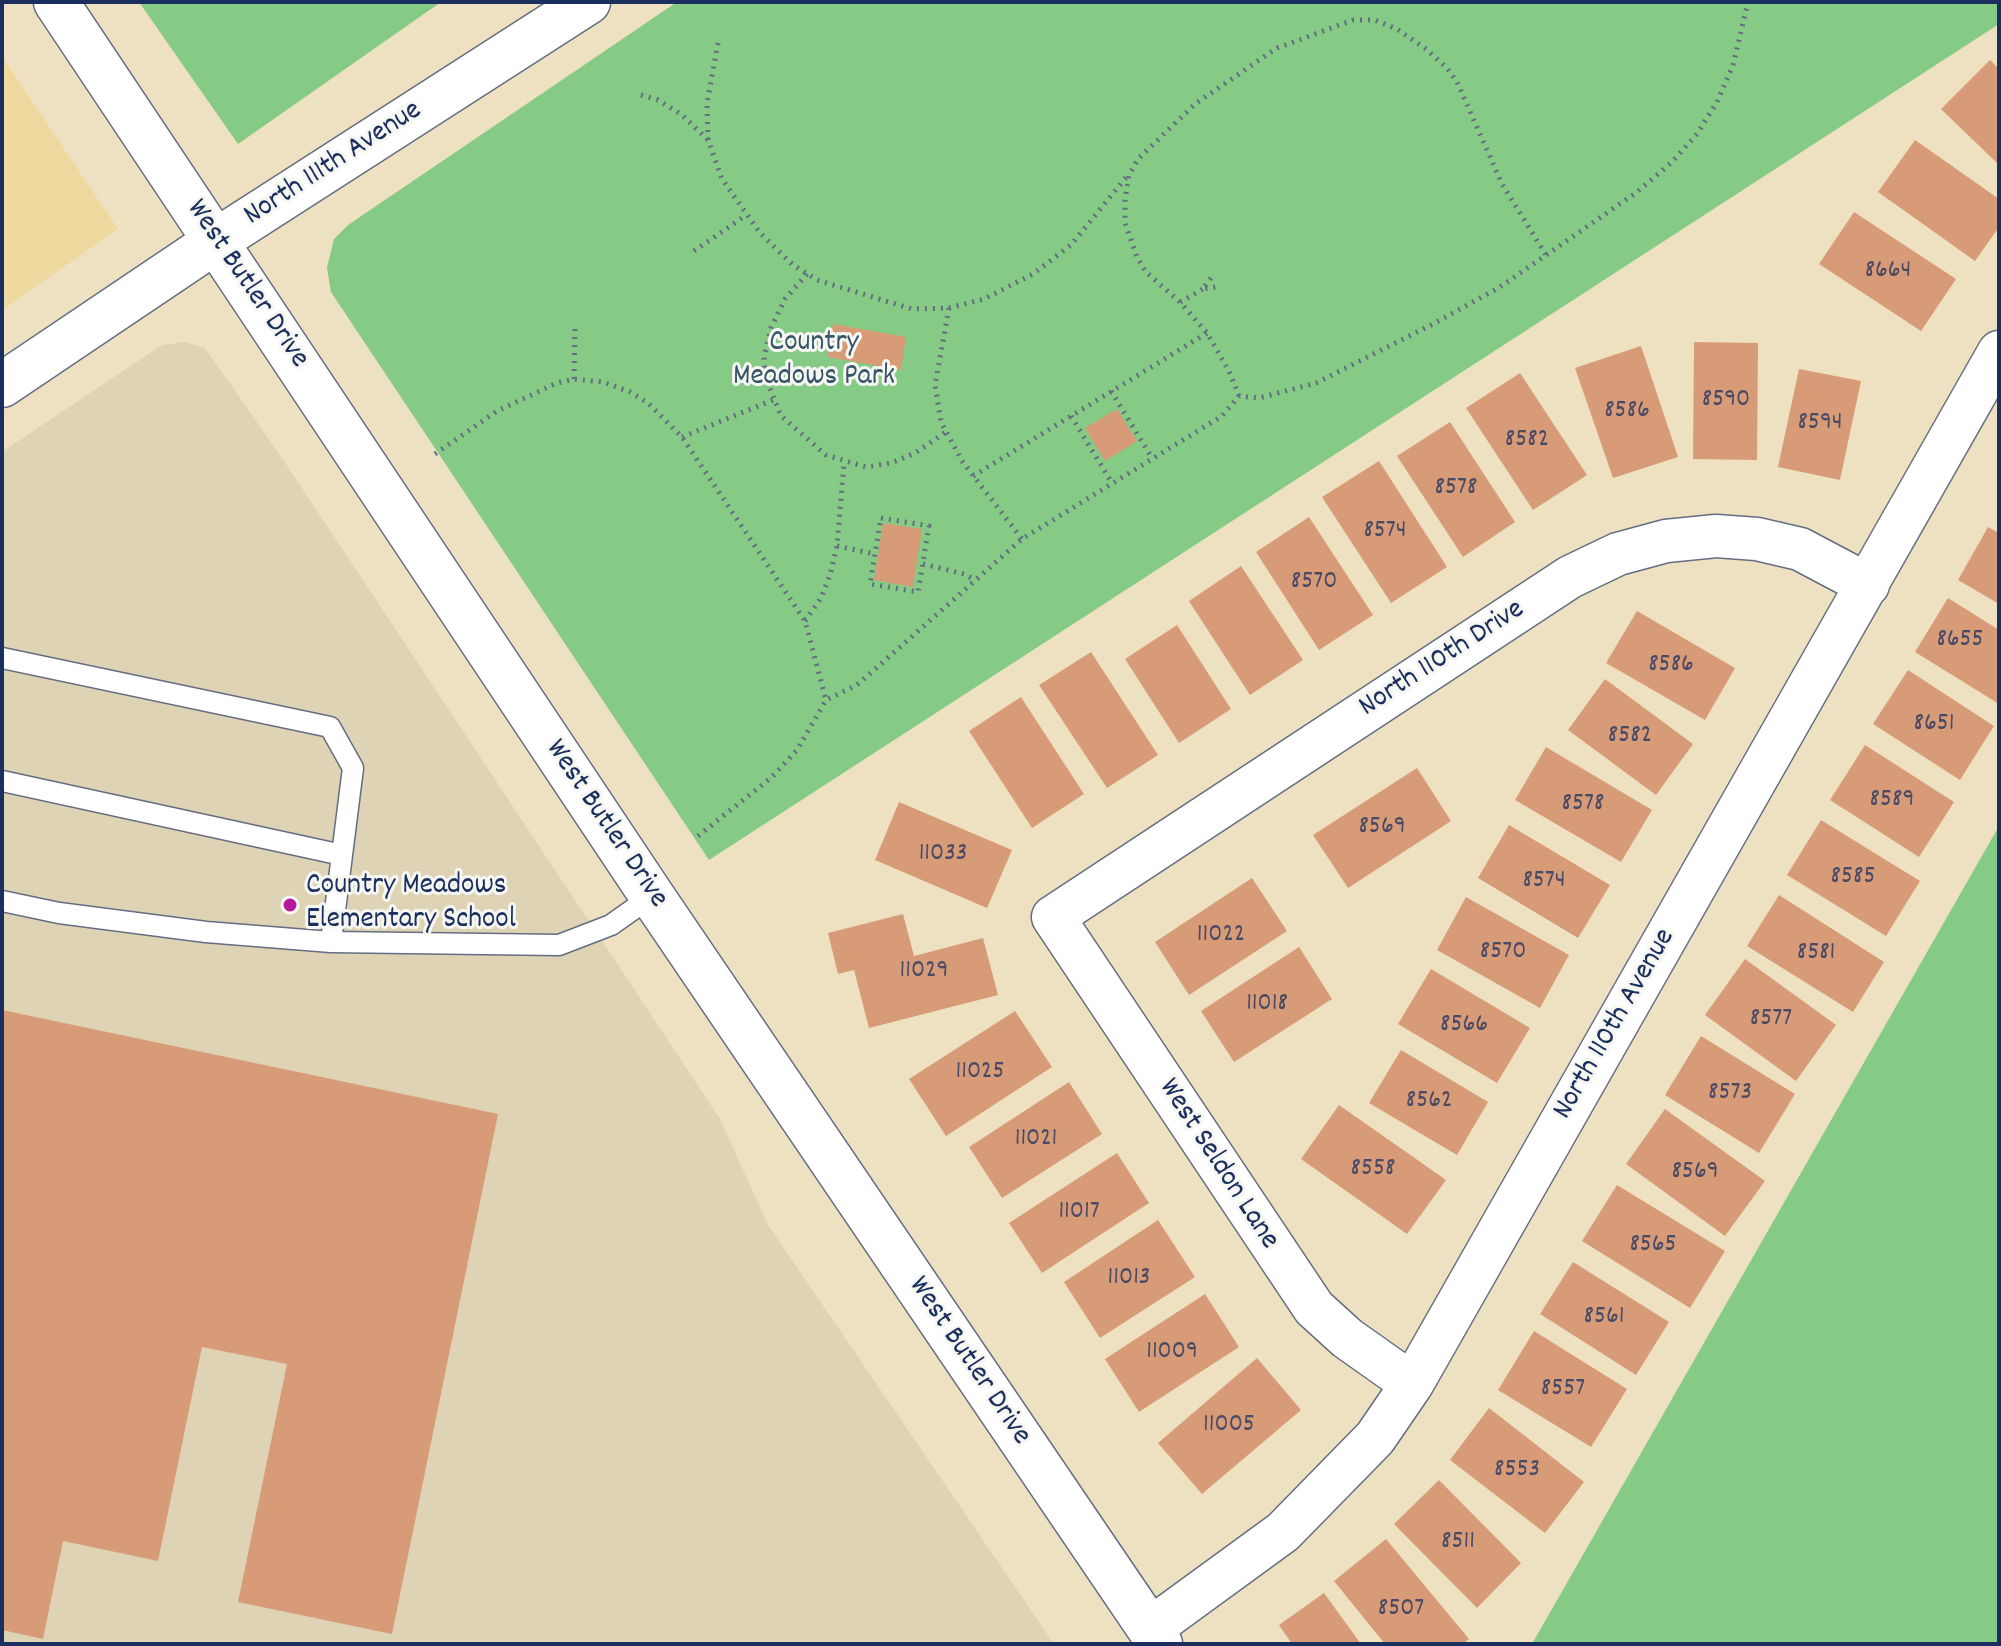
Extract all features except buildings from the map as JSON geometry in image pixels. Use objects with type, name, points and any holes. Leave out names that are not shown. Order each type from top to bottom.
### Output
[{"type":"street","name":"West Butler Drive","points":[[56,2],[652,896],[1155,1636]]},
{"type":"street","name":"North 111th Avenue","points":[[2,385],[216,241],[588,2]]},
{"type":"street","name":"North 110th Avenue","points":[[1155,1636],[1283,1532],[1337,1481],[1375,1438],[1412,1384],[1999,352]]},
{"type":"street","name":"North 110th Drive","points":[[1053,917],[1570,577],[1618,554],[1666,541],[1716,536],[1757,539],[1800,549],[1868,585]]},
{"type":"street","name":"West Seldon Lane","points":[[1053,917],[1314,1308],[1347,1338],[1412,1384]]},
{"type":"lane","points":[[2,658],[330,727],[353,768],[331,942]]},
{"type":"lane","points":[[2,781],[342,855]]},
{"type":"lane","points":[[2,901],[59,913],[206,932],[331,942],[559,945],[611,925],[652,896]]},
{"type":"path","points":[[1239,396],[1259,398],[1316,383],[1470,305],[1637,192],[1672,162],[1697,134],[1733,65],[1748,2]]},
{"type":"path","points":[[718,43],[707,103],[708,140],[722,179],[745,216],[793,265],[817,280],[912,309],[949,308],[996,293],[1033,274],[1071,245],[1129,175],[1138,159],[1195,104],[1277,48],[1353,20],[1375,20],[1397,29],[1447,68],[1502,184],[1546,255]]},
{"type":"path","points":[[641,95],[658,100],[682,115],[708,140]]},
{"type":"path","points":[[1129,175],[1125,200],[1128,236],[1146,272],[1180,302],[1207,333],[1229,371],[1239,396]]},
{"type":"path","points":[[694,251],[745,216]]},
{"type":"path","points":[[807,274],[785,299],[771,328],[764,357],[765,376],[773,400],[800,436],[826,455],[844,463],[866,467],[891,463],[915,453],[946,432]]},
{"type":"path","points":[[1203,289],[1211,278]]},
{"type":"path","points":[[1180,302],[1203,289],[1216,287]]},
{"type":"path","points":[[949,308],[935,385],[946,432],[973,476],[1022,539]]},
{"type":"path","points":[[574,379],[575,327]]},
{"type":"path","points":[[973,476],[1207,333]]},
{"type":"path","points":[[435,454],[527,394],[574,379],[603,382],[648,403],[682,437],[805,621],[826,700]]},
{"type":"path","points":[[1111,391],[1152,458]]},
{"type":"path","points":[[698,836],[772,777],[797,750],[826,700],[857,685],[1022,539],[1222,416],[1239,396]]},
{"type":"path","points":[[682,437],[773,400]]},
{"type":"path","points":[[1071,416],[1112,483]]},
{"type":"path","points":[[805,621],[821,598],[837,546],[844,463]]},
{"type":"path","points":[[881,518],[929,526],[923,564],[918,592],[870,584],[881,518]]},
{"type":"path","points":[[837,546],[875,554]]},
{"type":"path","points":[[923,564],[964,574],[975,580]]},
{"type":"shaded area","name":"Country Meadows Elementary School","points":[[185,342],[205,348],[284,461],[720,1119],[768,1225],[1054,1644],[2,1644],[2,452],[162,345]]},
{"type":"green space","points":[[139,2],[441,2],[238,144]]},
{"type":"green space","name":"Country Meadows Park","points":[[677,2],[1999,2],[1999,24],[709,860],[331,292],[327,268],[334,239],[348,225]]},
{"type":"green space","points":[[1999,826],[1999,1644],[1532,1644]]},
{"type":"sand","points":[[2,56],[118,229],[2,310]]},
{"type":"place","name":"Country Meadows Elementary School","points":[[290,905]]}]
